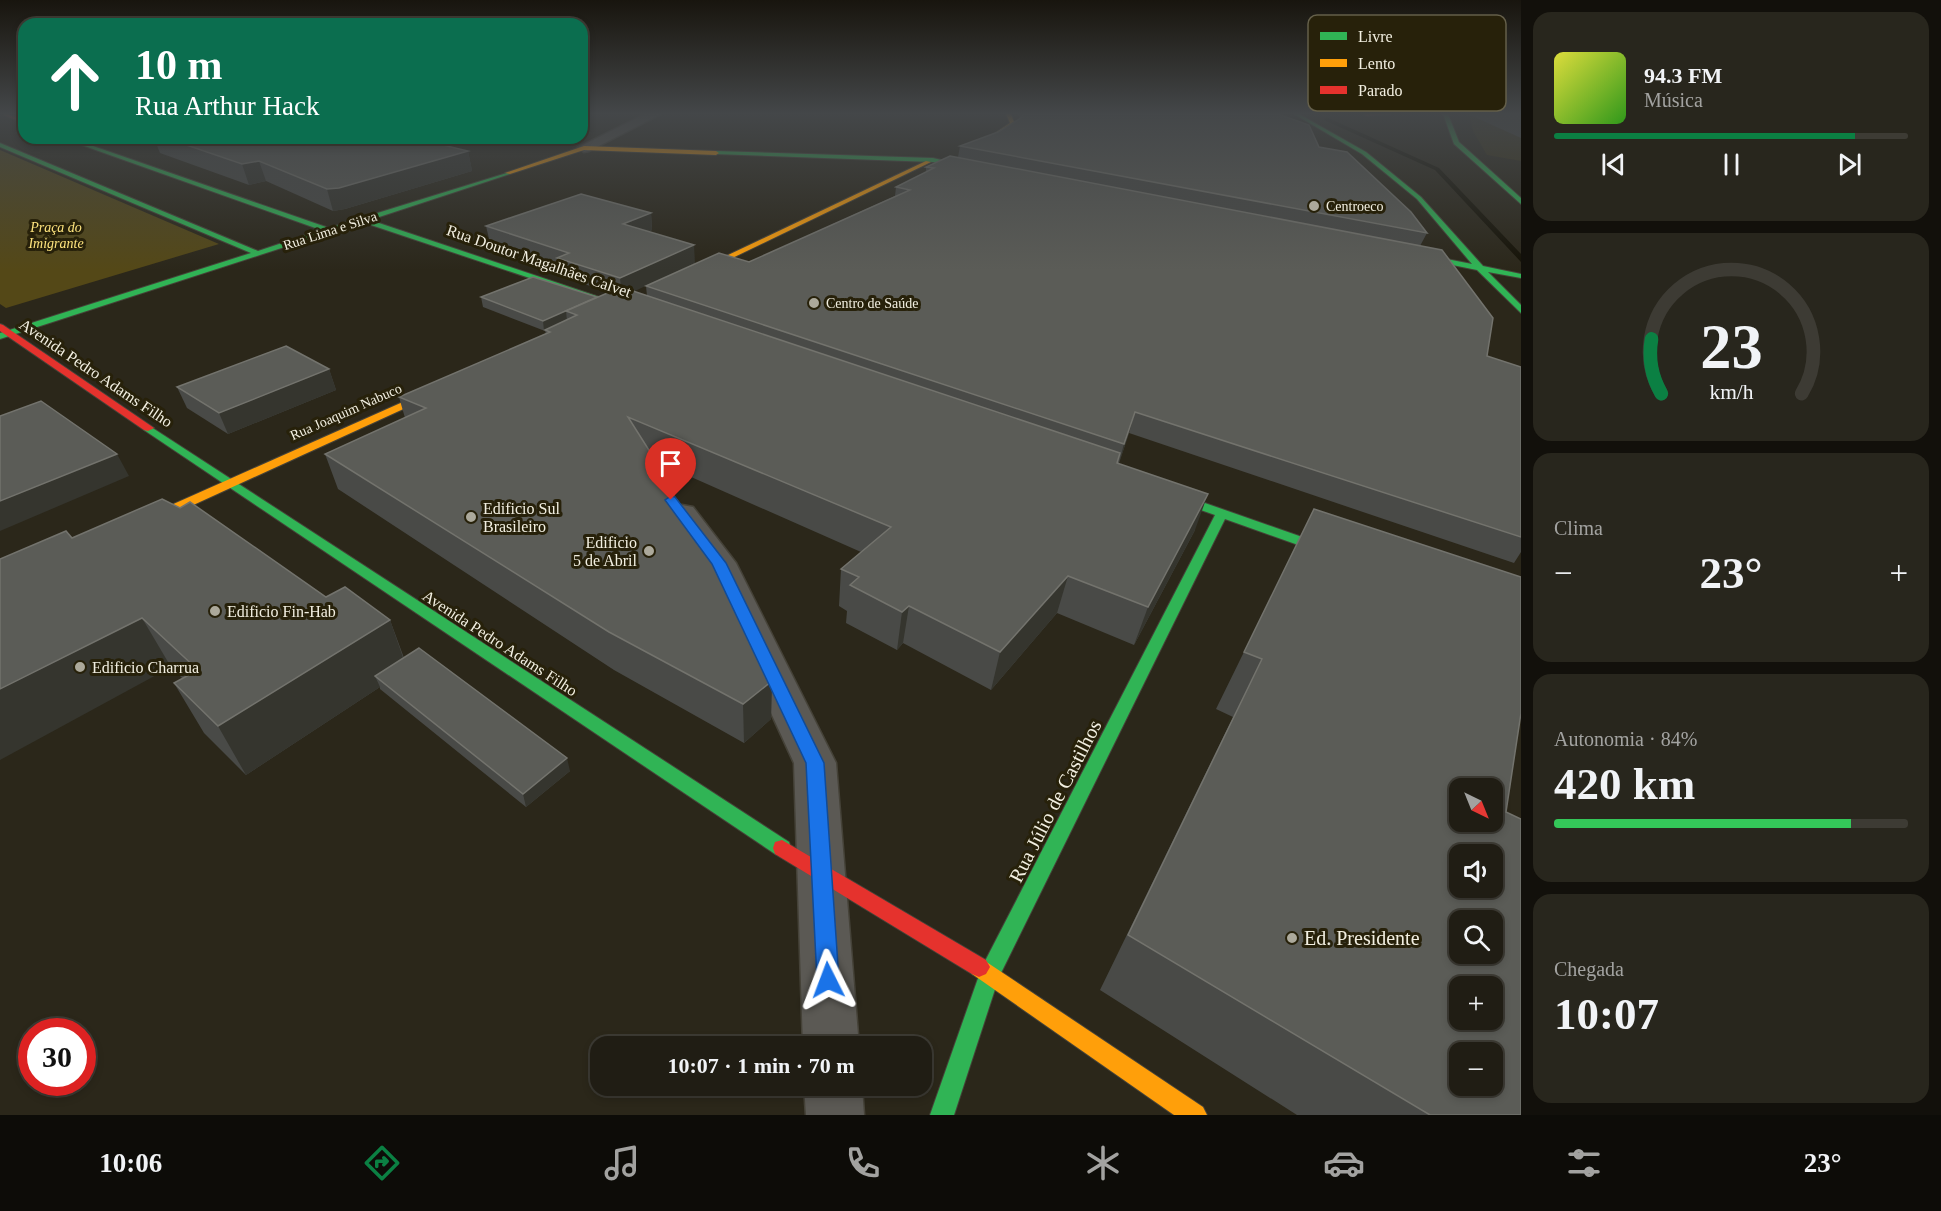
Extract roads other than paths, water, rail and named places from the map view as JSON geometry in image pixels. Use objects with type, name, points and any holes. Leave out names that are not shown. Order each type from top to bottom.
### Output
[{"type":"street","points":[[50,166],[260,254]]},
{"type":"street","points":[[145,166],[330,231]]},
{"type":"street","name":"Rua Lima e Silva","points":[[3,332],[260,254],[529,166]]},
{"type":"street","points":[[676,281],[920,166]]},
{"type":"street","points":[[964,166],[994,172]]},
{"type":"street","points":[[1380,166],[1419,198],[1480,268],[1521,310]]},
{"type":"street","points":[[1481,166],[1521,202]]},
{"type":"street","name":"Rua Doutor Magalhães Calvet","points":[[363,220],[656,318]]},
{"type":"street","points":[[1395,251],[1521,276]]},
{"type":"street","points":[[601,316],[644,296]]},
{"type":"street","name":"Avenida Pedro Adams Filho","points":[[3,332],[823,875],[990,974],[1196,1115]]},
{"type":"street","name":"Rua Joaquim Nabuco","points":[[128,529],[451,383]]},
{"type":"street","points":[[1152,489],[1355,560]]},
{"type":"street","points":[[671,500],[719,563],[815,763],[830,1036]]},
{"type":"street","name":"Rua Júlio de Castilhos","points":[[942,1115],[990,974],[1222,513]]},
{"type":"street","points":[[834,1096],[835,1115]]},
{"type":"waterway","points":[[1430,166],[1437,169],[1521,259]]},
{"type":"place","name":"Centroeco","points":[[1314,206]]},
{"type":"place","name":"Centro de Saúde","points":[[814,303]]},
{"type":"place","name":"Edificio Sul Brasileiro","points":[[471,517]]},
{"type":"place","name":"Edificio 5 de Abril","points":[[649,551]]},
{"type":"place","name":"Edificio Fin-Hab","points":[[215,611]]},
{"type":"place","name":"Edificio Charrua","points":[[80,667]]},
{"type":"place","name":"Ed. Presidente","points":[[1292,938]]},
{"type":"park label","name":"Praça do Imigrante","points":[[56,236]]}]
